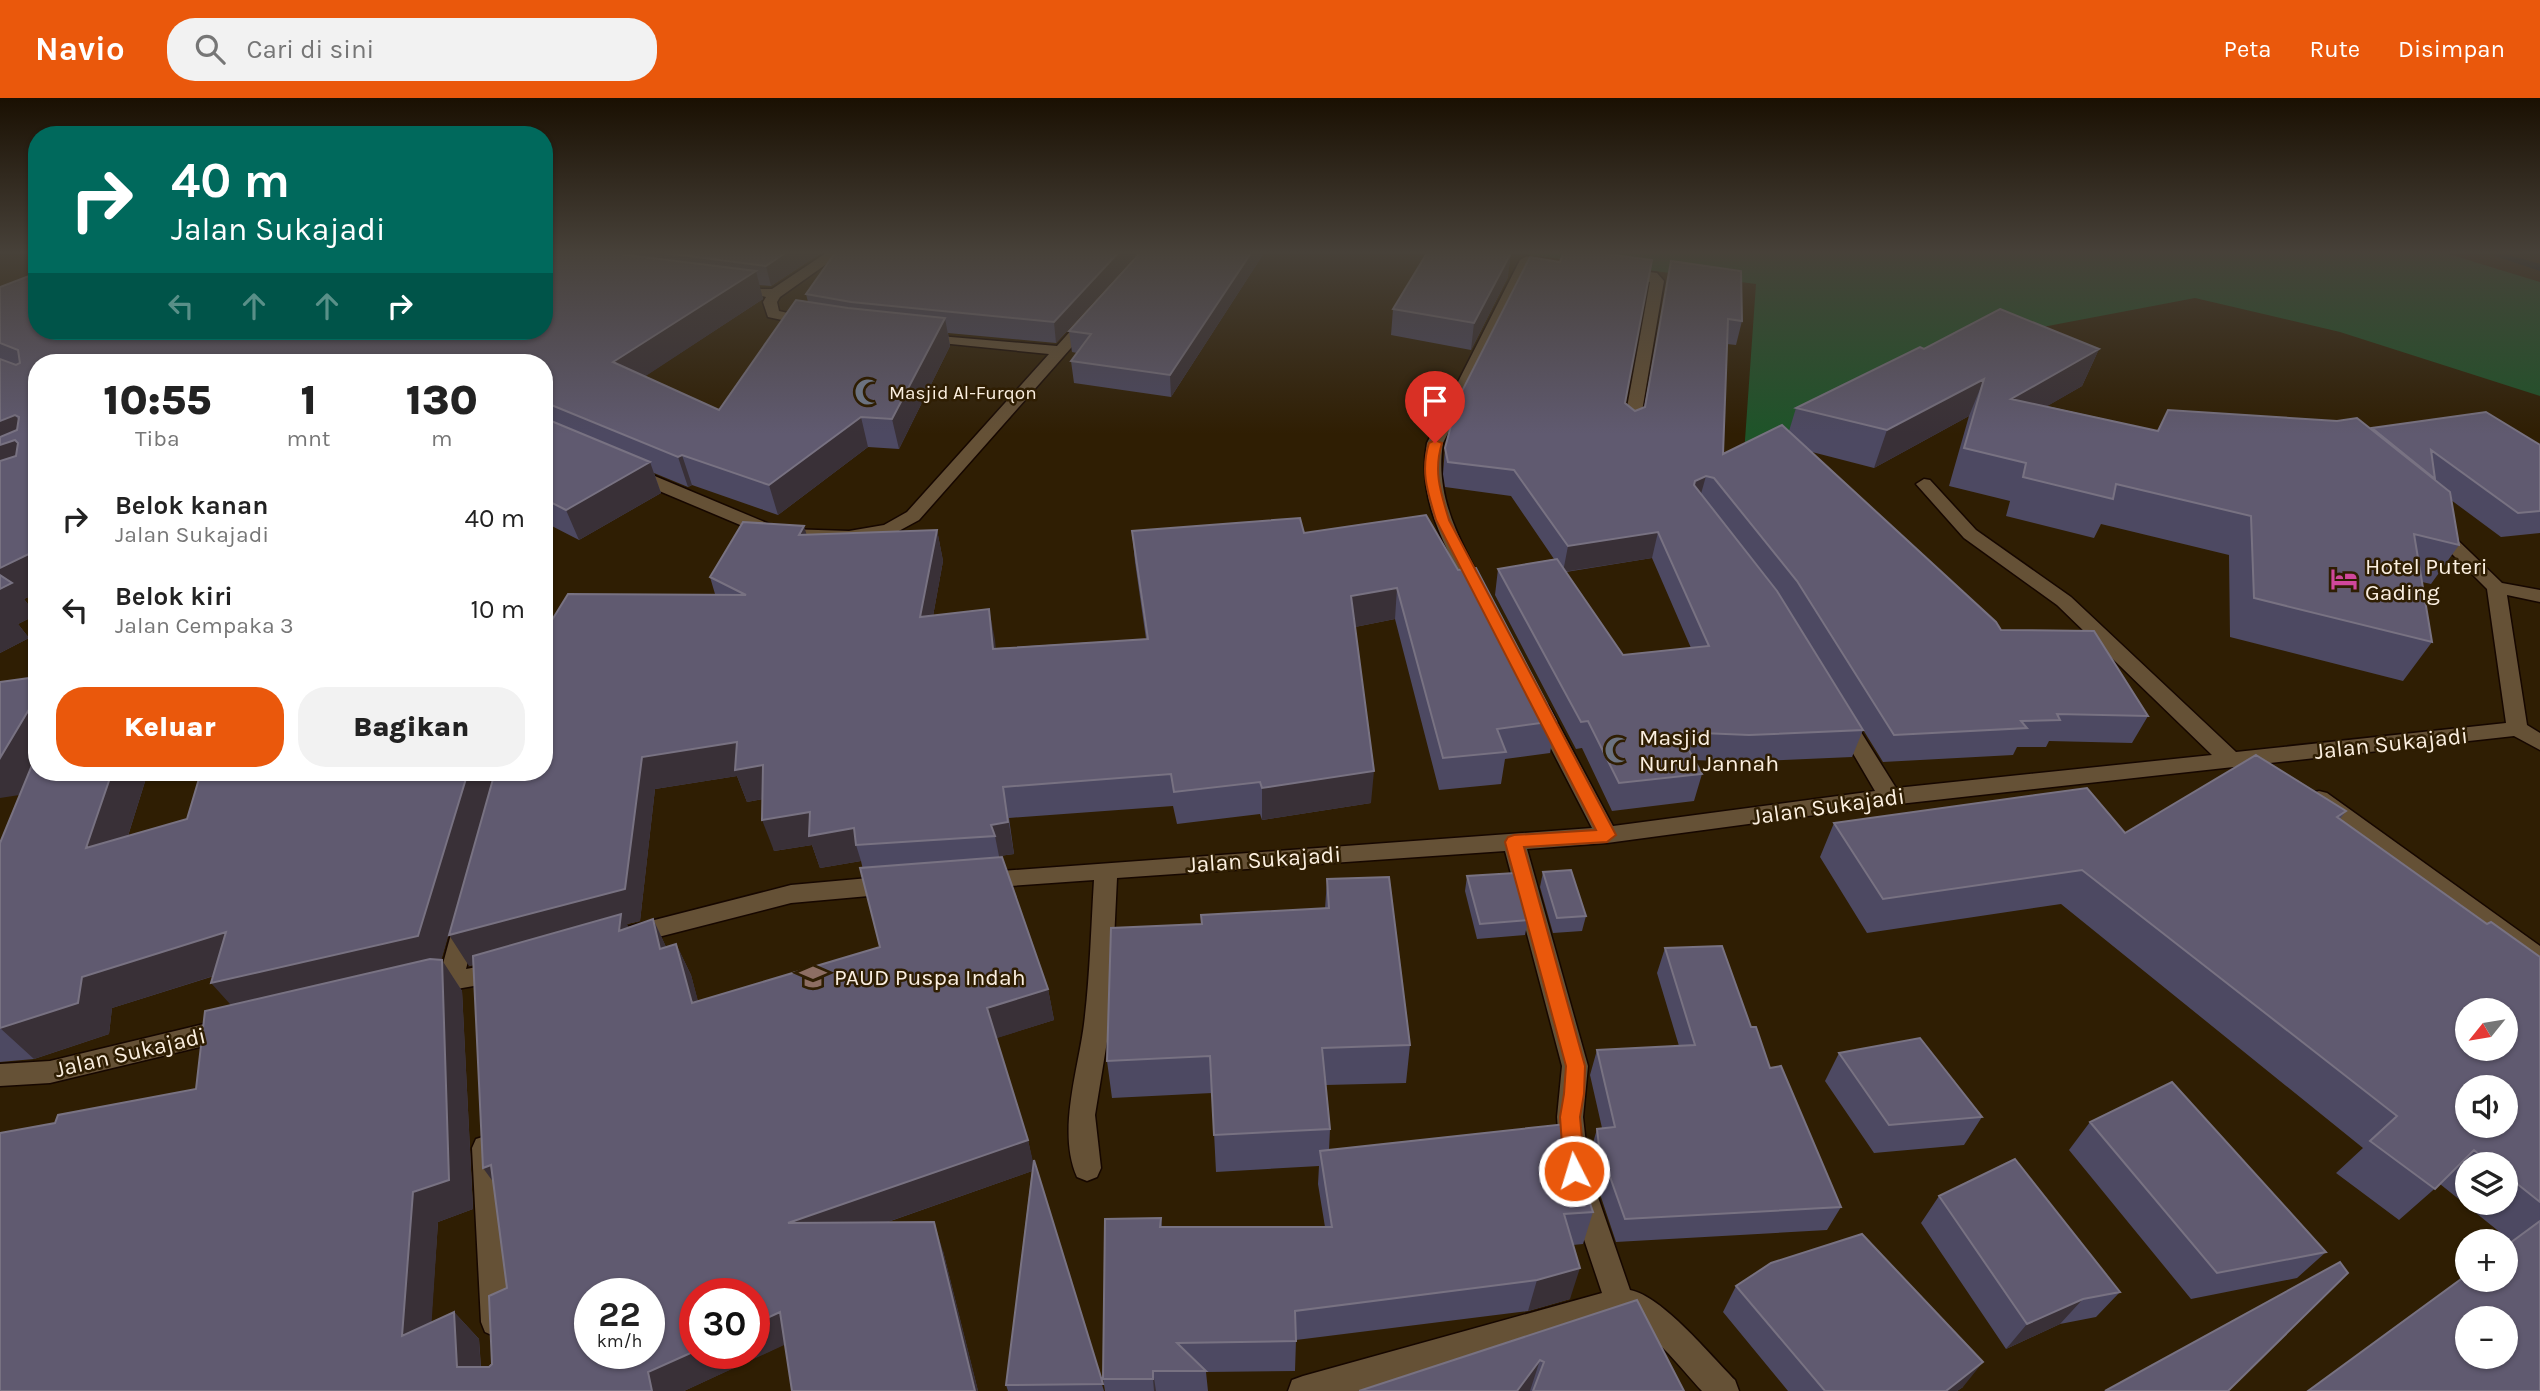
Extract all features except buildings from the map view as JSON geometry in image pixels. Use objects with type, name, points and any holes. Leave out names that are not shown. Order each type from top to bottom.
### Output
[{"type":"street","points":[[772,313],[827,325]]},
{"type":"street","points":[[620,467],[770,531],[849,536],[889,529],[913,516],[1095,313]]},
{"type":"street","points":[[1486,607],[1443,520],[1431,481],[1430,460],[1435,443],[1501,313]]},
{"type":"street","points":[[1631,429],[1651,313]]},
{"type":"street","points":[[909,336],[1060,351]]},
{"type":"street","points":[[1924,484],[1970,534],[2064,601],[2231,759]]},
{"type":"street","points":[[2422,518],[2453,543],[2496,587],[2540,596]]},
{"type":"street","points":[[2496,587],[2517,729],[2540,743]]},
{"type":"street","points":[[1531,691],[1607,835]]},
{"type":"street","points":[[1834,705],[1890,797]]},
{"type":"street","name":"Jalan Sukajadi","points":[[956,880],[1607,835],[1890,797],[2517,729]]},
{"type":"street","points":[[2260,757],[2283,773]]},
{"type":"street","points":[[2305,789],[2540,959]]},
{"type":"street","points":[[1514,842],[1575,1066],[1570,1117],[1574,1171],[1620,1303]]},
{"type":"street","points":[[1087,1168],[1082,1115],[1097,1023],[1106,870]]},
{"type":"street","points":[[611,941],[732,907],[792,894],[915,883]]},
{"type":"street","points":[[469,988],[473,901]]},
{"type":"street","points":[[411,988],[469,988],[517,968]]},
{"type":"street","name":"Jalan Sukajadi","points":[[0,1075],[50,1072],[253,1024]]},
{"type":"street","points":[[485,1116],[497,1350]]},
{"type":"street","points":[[1303,1391],[1620,1303],[1636,1306],[1654,1320],[1724,1391]]},
{"type":"green space","points":[[1754,313],[2114,313],[2005,334],[1744,454]]},
{"type":"green space","points":[[2260,313],[2540,313],[2540,396],[2340,332]]},
{"type":"place","name":"Masjid Al-Furqon","points":[[868,392]]},
{"type":"place","name":"Hotel Puteri Gading","points":[[2344,579]]},
{"type":"place","name":"Masjid Nurul Jannah","points":[[1618,750]]},
{"type":"place","name":"PAUD Puspa Indah","points":[[813,977]]},
{"type":"route","points":[[1435,443],[1430,460],[1431,481],[1443,520],[1473,583],[1607,835],[1514,842],[1575,1066],[1570,1117],[1574,1171]]}]
